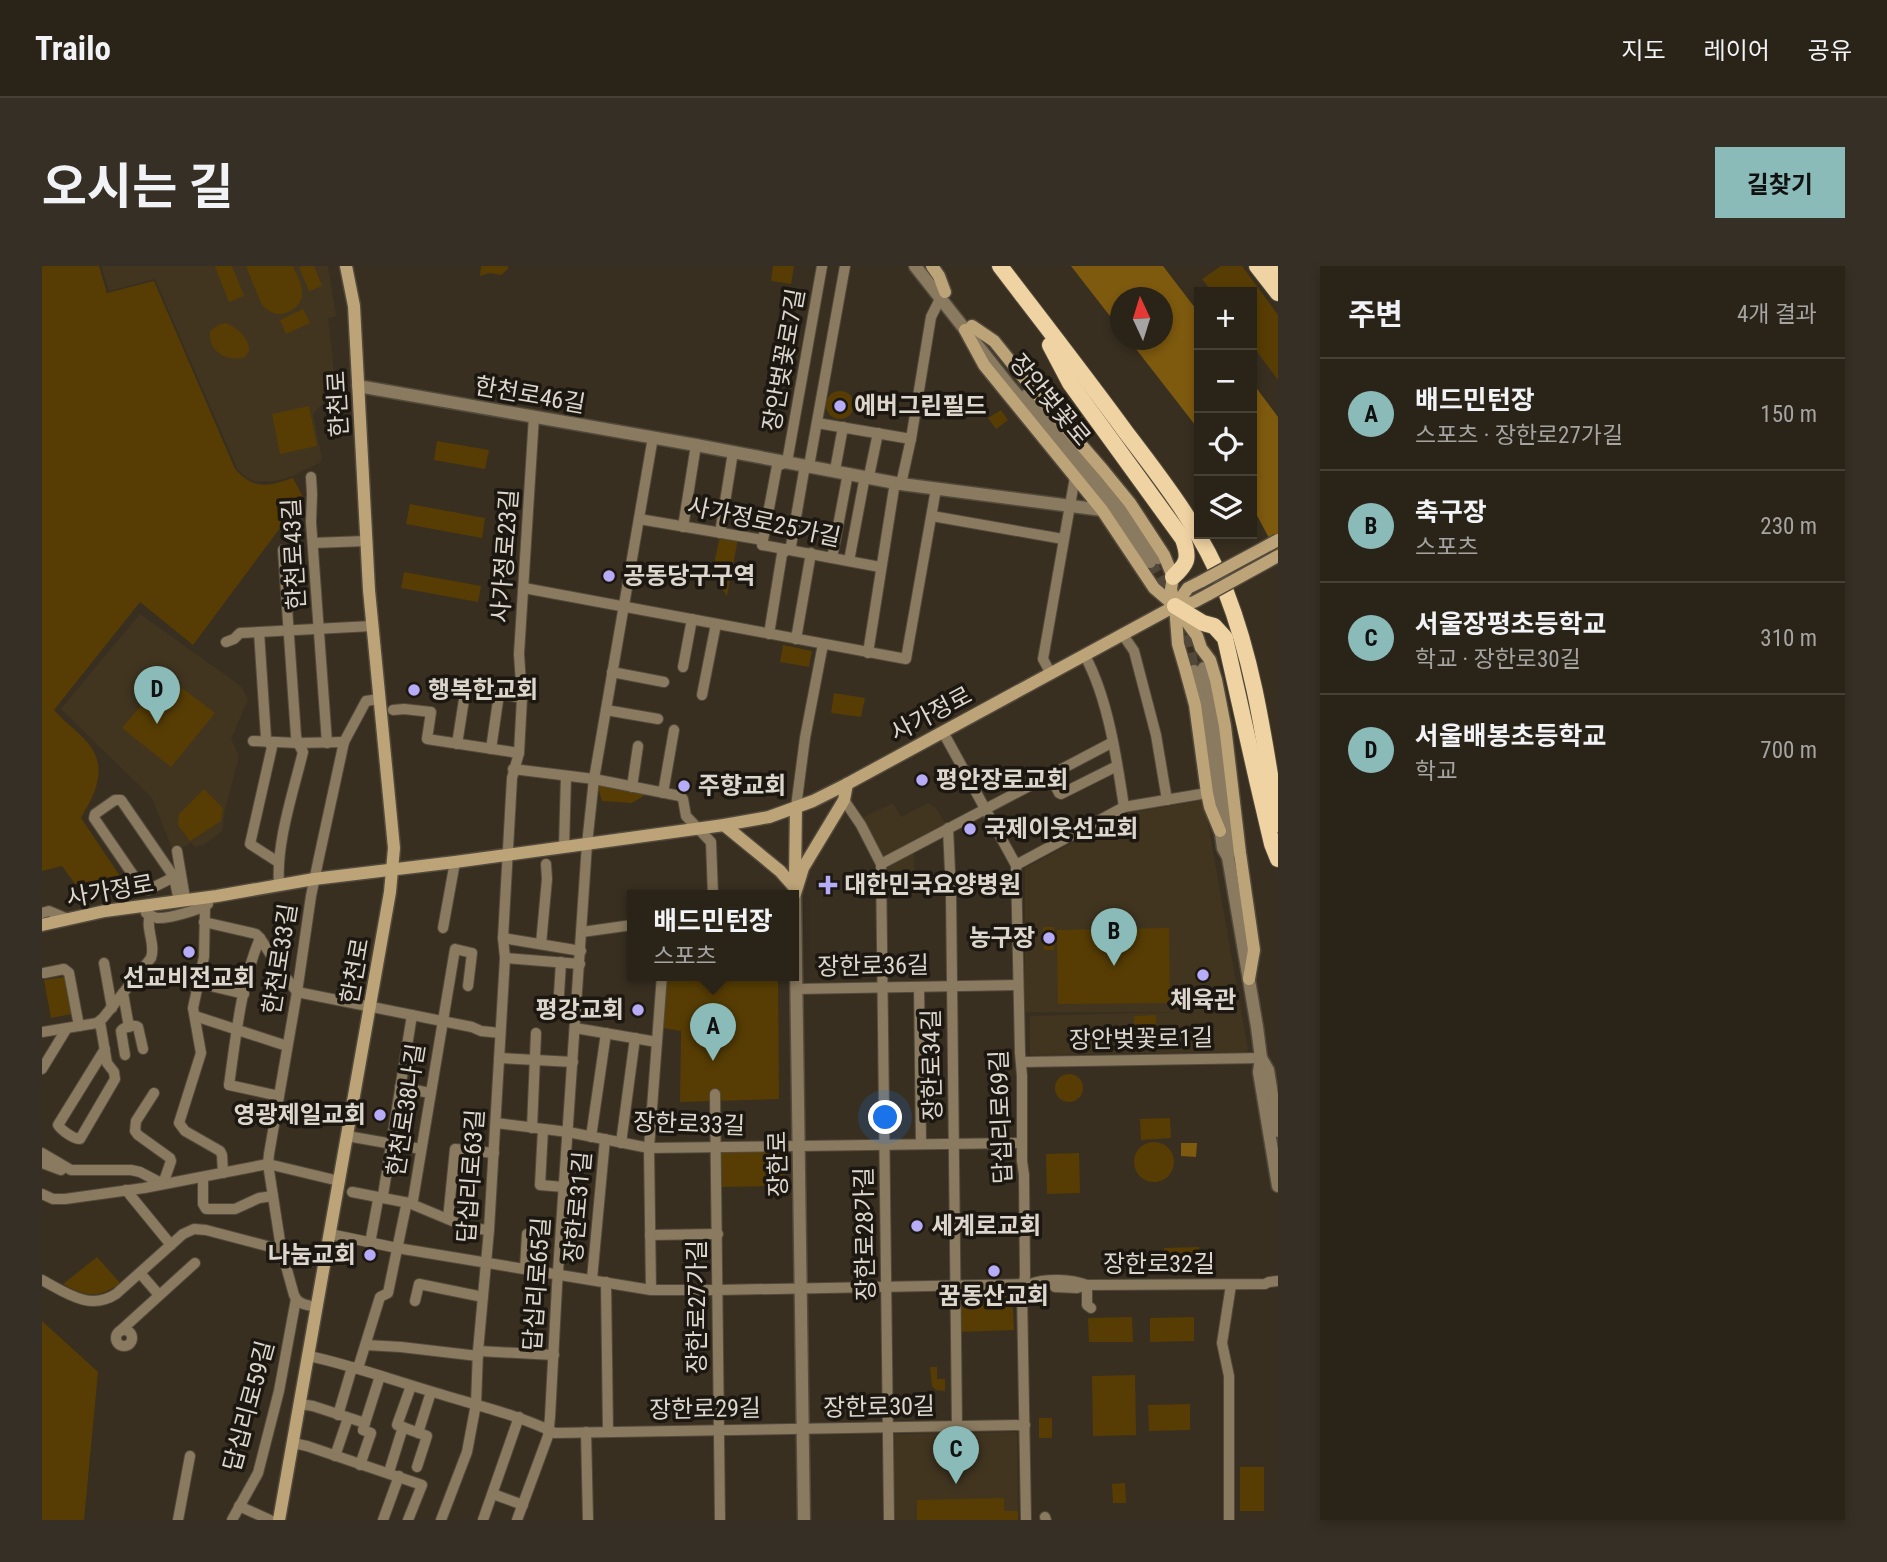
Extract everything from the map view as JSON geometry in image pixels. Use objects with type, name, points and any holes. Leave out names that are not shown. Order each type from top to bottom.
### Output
[{"type":"highway","points":[[1000,266],[1171,491],[1212,559],[1230,600],[1248,659],[1278,824]]},
{"type":"highway","points":[[1257,266],[1278,293]]},
{"type":"highway","points":[[1272,266],[1278,273]]},
{"type":"highway","points":[[1026,299],[1070,383],[1183,539],[1187,553],[1186,564],[1158,567]]},
{"type":"highway","points":[[1175,606],[1203,623],[1214,626],[1225,638],[1272,844],[1278,859]]},
{"type":"main road","name":"한천로","points":[[279,1520],[393,869],[394,848],[366,541],[354,306],[346,266]]},
{"type":"main road","points":[[932,266],[939,276],[943,296]]},
{"type":"main road","points":[[969,328],[984,365],[1102,510],[1158,567],[1171,589],[1178,644],[1198,667],[1216,680],[1225,726],[1254,950],[1250,979]]},
{"type":"main road","points":[[969,328],[994,341],[1103,470],[1147,527],[1164,555],[1158,567],[1154,588],[1175,606],[1197,636],[1201,648],[1195,705],[1207,793],[1220,831]]},
{"type":"main road","name":"사가정로","points":[[1175,606],[1188,588],[1278,540]]},
{"type":"main road","name":"사가정로","points":[[42,925],[129,907],[217,896],[279,884],[699,829],[769,817],[813,801],[847,784],[1175,606],[1195,602],[1278,556]]},
{"type":"main road","points":[[795,890],[803,868],[844,800],[847,784]]},
{"type":"main road","name":"장한로","points":[[795,890],[796,807]]},
{"type":"main road","points":[[724,825],[780,872],[794,890]]},
{"type":"street","name":"장안벚꽃로7길","points":[[788,461],[822,266]]},
{"type":"street","points":[[769,634],[782,554],[791,546],[804,471],[809,466],[845,266]]},
{"type":"street","points":[[915,266],[969,328]]},
{"type":"street","points":[[925,266],[943,296]]},
{"type":"street","points":[[867,653],[880,567],[898,483],[911,439],[931,317],[943,296]]},
{"type":"street","name":"한천로46길","points":[[358,386],[788,461],[898,483],[1102,510]]},
{"type":"street","name":"사가정로23길","points":[[508,855],[513,769],[519,753],[522,698],[519,654],[534,416]]},
{"type":"street","points":[[817,423],[911,439]]},
{"type":"street","points":[[832,558],[843,427]]},
{"type":"street","points":[[849,561],[877,433]]},
{"type":"street","name":"답십리로65길","points":[[517,1520],[549,1430],[587,844],[594,779],[653,437]]},
{"type":"street","points":[[683,527],[696,445]]},
{"type":"street","points":[[720,533],[733,452]]},
{"type":"street","points":[[763,540],[777,466],[788,461]]},
{"type":"street","name":"한천로43길","points":[[311,477],[320,628]]},
{"type":"street","points":[[1051,674],[1043,659],[1075,477]]},
{"type":"street","points":[[524,588],[906,659],[936,489]]},
{"type":"street","points":[[932,516],[1063,538]]},
{"type":"street","name":"사가정로25가길","points":[[639,519],[763,540],[762,545],[880,567]]},
{"type":"street","points":[[313,543],[366,541]]},
{"type":"street","name":"한천로43길","points":[[283,550],[289,629]]},
{"type":"street","points":[[796,639],[811,553]]},
{"type":"street","points":[[683,667],[692,619]]},
{"type":"street","points":[[702,695],[716,624]]},
{"type":"street","name":"한천로43길","points":[[226,642],[240,633],[372,626]]},
{"type":"street","points":[[320,628],[327,743]]},
{"type":"street","points":[[279,884],[278,862],[303,752],[298,743],[289,629]]},
{"type":"street","points":[[259,632],[266,737],[272,747],[250,844],[278,862]]},
{"type":"street","points":[[1123,635],[1134,651],[1156,735],[1167,800]]},
{"type":"street","points":[[796,807],[822,644]]},
{"type":"street","points":[[1085,656],[1094,672],[1113,742],[1124,807]]},
{"type":"street","points":[[1198,667],[1220,831],[1223,848],[1228,857],[1250,979],[1261,1058],[1259,1072],[1278,1186]]},
{"type":"street","points":[[1198,667],[1214,713],[1221,753],[1231,846],[1228,857]]},
{"type":"street","points":[[612,672],[664,682]]},
{"type":"street","points":[[457,744],[466,687],[522,698]]},
{"type":"street","points":[[491,749],[499,694]]},
{"type":"street","points":[[314,879],[344,742],[366,701],[379,699]]},
{"type":"street","points":[[393,710],[431,712],[427,739],[519,753]]},
{"type":"street","points":[[606,710],[658,719]]},
{"type":"street","points":[[663,793],[674,730]]},
{"type":"street","name":"답십리로69길","points":[[943,732],[1016,865],[1022,1062],[1021,1143],[1027,1284],[1022,1293],[1026,1520]]},
{"type":"street","points":[[253,741],[344,742]]},
{"type":"street","points":[[881,864],[1113,742]]},
{"type":"street","points":[[632,787],[638,746]]},
{"type":"street","points":[[1050,775],[1061,794],[1117,766]]},
{"type":"street","points":[[513,769],[594,779],[680,796],[683,799],[685,816],[711,842],[713,890]]},
{"type":"street","points":[[564,847],[566,776]]},
{"type":"street","points":[[1016,865],[1124,807],[1207,793]]},
{"type":"street","points":[[174,877],[148,890],[142,888],[94,818],[95,814],[115,800],[121,800],[174,877],[182,900]]},
{"type":"street","name":"장한로28가길","points":[[844,800],[861,825],[881,864],[889,1520]]},
{"type":"street","name":"장한로36길","points":[[948,828],[951,986]]},
{"type":"street","name":"사가정로","points":[[177,850],[182,900]]},
{"type":"street","name":"답십리로63길","points":[[441,1520],[467,1452],[476,1404],[496,1123],[508,855]]},
{"type":"street","points":[[443,928],[455,862]]},
{"type":"street","points":[[541,944],[546,864]]},
{"type":"street","name":"한천로33길","points":[[296,1300],[281,1248],[268,1164],[314,879]]},
{"type":"street","points":[[129,907],[157,918],[205,907],[217,896]]},
{"type":"street","points":[[205,907],[204,957],[193,1005],[201,1053],[179,1123],[185,1131],[220,1151],[223,1173]]},
{"type":"street","points":[[42,913],[49,911],[68,919]]},
{"type":"street","points":[[42,1032],[100,1022],[153,953],[148,921],[150,915]]},
{"type":"street","points":[[204,922],[256,934],[297,992],[500,1033]]},
{"type":"street","points":[[582,932],[627,926]]},
{"type":"street","points":[[260,938],[251,960],[229,1085],[279,1096]]},
{"type":"street","points":[[503,938],[581,951]]},
{"type":"street","name":"한천로38나길","points":[[335,1456],[351,1371],[359,1365],[380,1297],[388,1293],[406,1206],[413,1200],[455,949],[472,953],[468,986]]},
{"type":"street","points":[[505,958],[580,964]]},
{"type":"street","points":[[561,962],[558,1010],[576,1011]]},
{"type":"street","points":[[104,963],[112,1008]]},
{"type":"street","points":[[44,973],[64,970],[69,973],[79,1026]]},
{"type":"street","name":"장한로27가길","points":[[651,1290],[649,1148],[662,981]]},
{"type":"street","name":"장한로","points":[[796,981],[804,1520]]},
{"type":"street","points":[[198,983],[244,994]]},
{"type":"street","name":"장한로36길","points":[[796,989],[1018,985]]},
{"type":"street","name":"장한로34길","points":[[951,986],[955,1144]]},
{"type":"street","name":"장한로34길","points":[[919,987],[921,1144]]},
{"type":"street","points":[[123,993],[129,1027]]},
{"type":"street","points":[[370,1243],[378,1200],[383,1195],[412,1015]]},
{"type":"street","name":"한천로33길","points":[[195,1016],[287,1045]]},
{"type":"street","points":[[100,1022],[105,1049],[108,1066],[114,1072],[115,1079],[80,1139],[77,1139],[58,1125],[105,1049]]},
{"type":"street","points":[[125,1055],[121,1031],[124,1028],[138,1027],[143,1049]]},
{"type":"street","points":[[42,1069],[67,1028]]},
{"type":"street","points":[[575,1028],[657,1042]]},
{"type":"street","points":[[537,1033],[535,1060],[540,1185],[564,1187]]},
{"type":"street","points":[[592,1137],[606,1033]]},
{"type":"street","name":"장한로33길","points":[[621,1143],[635,1038]]},
{"type":"street","points":[[499,1058],[573,1062]]},
{"type":"street","points":[[1261,1058],[1268,1070],[1278,1131]]},
{"type":"street","name":"장안벚꽃로1길","points":[[1022,1062],[1261,1058]]},
{"type":"street","points":[[400,1087],[430,1093]]},
{"type":"street","points":[[154,1093],[136,1121],[135,1131],[170,1158],[163,1184]]},
{"type":"street","name":"장한로27가길","points":[[715,1094],[720,1520]]},
{"type":"street","name":"장한로33길","points":[[496,1123],[568,1132],[649,1148],[799,1146]]},
{"type":"street","points":[[347,1136],[421,1149]]},
{"type":"street","name":"장한로31길","points":[[592,1279],[605,1139]]},
{"type":"street","name":"장한로34길","points":[[799,1146],[1021,1143]]},
{"type":"street","points":[[954,1285],[955,1144]]},
{"type":"street","points":[[448,1219],[455,1149],[494,1153]]},
{"type":"street","points":[[42,1153],[71,1170]]},
{"type":"street","points":[[42,1163],[61,1170],[131,1170],[163,1184]]},
{"type":"street","points":[[44,1198],[65,1199],[144,1188],[268,1164],[339,1181]]},
{"type":"street","points":[[203,1177],[204,1208],[236,1209],[259,1198],[273,1196]]},
{"type":"street","points":[[126,1190],[171,1245]]},
{"type":"street","points":[[352,1192],[409,1203],[469,1228],[489,1230]]},
{"type":"street","points":[[42,1280],[77,1299],[95,1301],[109,1298],[183,1234],[192,1230],[206,1230],[281,1248]]},
{"type":"street","name":"장한로31길","points":[[330,1234],[397,1248],[651,1290],[801,1288]]},
{"type":"street","points":[[525,1268],[527,1234]]},
{"type":"street","points":[[650,1235],[718,1234]]},
{"type":"street","points":[[119,1332],[195,1263]]},
{"type":"street","points":[[140,1273],[159,1295]]},
{"type":"street","points":[[607,1282],[608,1432]]},
{"type":"street","name":"장한로32길","points":[[801,1288],[1027,1284],[1037,1287],[1077,1288],[1087,1285],[1273,1282]]},
{"type":"street","points":[[415,1301],[419,1284],[483,1297]]},
{"type":"street","points":[[1229,1520],[1229,1376],[1222,1343],[1231,1284]]},
{"type":"street","name":"장한로32길","points":[[1231,1284],[1255,1290],[1278,1288]]},
{"type":"street","name":"장한로30길","points":[[954,1285],[957,1426]]},
{"type":"street","points":[[1087,1285],[1087,1305],[1091,1308]]},
{"type":"street","points":[[296,1300],[317,1307]]},
{"type":"street","name":"답십리로59길","points":[[232,1520],[258,1473],[279,1391],[296,1300]]},
{"type":"street","points":[[366,1345],[478,1354],[554,1355]]},
{"type":"street","points":[[309,1356],[519,1416],[549,1430]]},
{"type":"street","points":[[360,1465],[380,1376]]},
{"type":"street","points":[[388,1472],[411,1386]]},
{"type":"street","points":[[417,1467],[430,1392]]},
{"type":"street","points":[[300,1404],[343,1416],[368,1428]]},
{"type":"street","points":[[483,1520],[519,1416]]},
{"type":"street","name":"장한로30길","points":[[803,1429],[1025,1425]]},
{"type":"street","points":[[400,1426],[423,1434]]},
{"type":"street","name":"장한로29길","points":[[549,1430],[555,1433],[803,1429]]},
{"type":"street","points":[[586,1432],[588,1520]]},
{"type":"street","points":[[293,1443],[422,1485],[408,1520]]},
{"type":"street","points":[[177,1520],[190,1457]]},
{"type":"street","points":[[383,1520],[399,1476]]},
{"type":"street","points":[[493,1494],[523,1505]]},
{"type":"street","points":[[239,1506],[270,1520]]},
{"type":"shaded area","points":[[42,266],[99,266],[107,293],[154,281],[235,469],[249,481],[262,485],[293,478],[303,497],[193,645],[140,602],[54,710],[94,752],[99,773],[96,787],[81,818],[122,879],[75,884],[62,866],[42,871]]},
{"type":"shaded area","points":[[101,266],[328,266],[336,316],[328,318],[336,388],[313,414],[321,462],[275,481],[253,481],[243,475],[237,468],[155,279],[109,291]]},
{"type":"shaded area","points":[[215,266],[232,266],[244,296],[229,302]]},
{"type":"shaded area","points":[[246,266],[293,266],[301,287],[300,302],[286,313],[269,311],[262,305]]},
{"type":"shaded area","points":[[314,266],[322,286],[309,291],[299,267]]},
{"type":"shaded area","points":[[481,266],[508,266],[508,269],[501,275],[490,273],[480,276]]},
{"type":"shaded area","points":[[773,266],[794,266],[791,284],[771,281]]},
{"type":"shaded area","points":[[1071,266],[1163,266],[1194,306],[1194,424],[1137,350],[1173,350],[1173,287],[1110,287],[1110,316]]},
{"type":"shaded area","points":[[1221,266],[1242,266],[1278,315],[1278,380],[1257,352],[1257,287],[1208,287],[1202,279]]},
{"type":"shaded area","points":[[303,309],[310,323],[286,334],[280,320]]},
{"type":"shaded area","points":[[226,323],[245,338],[249,351],[245,357],[226,357],[215,350],[210,331]]},
{"type":"shaded area","points":[[1257,389],[1278,417],[1278,555],[1257,515]]},
{"type":"shaded area","name":"에버그린필드","points":[[840,391],[850,395],[854,405],[850,415],[840,419],[830,415],[826,405],[830,395]]},
{"type":"shaded area","points":[[309,406],[317,446],[280,454],[272,414]]},
{"type":"shaded area","points":[[1001,410],[1008,420],[996,429],[988,418]]},
{"type":"shaded area","points":[[437,441],[489,450],[485,469],[434,460]]},
{"type":"shaded area","points":[[410,504],[485,518],[482,538],[406,524]]},
{"type":"shaded area","points":[[720,536],[738,539],[727,596],[712,573]]},
{"type":"shaded area","points":[[404,572],[481,586],[478,602],[401,588]]},
{"type":"shaded area","points":[[140,614],[242,687],[248,700],[231,739],[239,756],[222,831],[205,844],[195,847],[191,842],[174,853],[152,798],[61,709]]},
{"type":"shaded area","points":[[783,645],[812,651],[809,667],[780,662]]},
{"type":"shaded area","points":[[166,676],[215,713],[171,767],[122,728]]},
{"type":"shaded area","points":[[834,693],[865,698],[861,717],[831,713]]},
{"type":"shaded area","points":[[597,783],[650,792],[632,803],[602,801]]},
{"type":"shaded area","points":[[204,789],[223,808],[221,821],[190,841],[178,825],[179,814]]},
{"type":"shaded area","points":[[1204,800],[1248,1050],[1030,1055],[1030,1016],[1184,1012],[1025,1012],[1025,868],[1129,813]]},
{"type":"shaded area","points":[[893,803],[901,817],[928,803],[936,808],[946,825],[914,849],[915,895],[884,896],[884,860],[862,818]]},
{"type":"shaded area","name":"농구장","points":[[1043,927],[1054,927],[1054,950],[1044,950]]},
{"type":"shaded area","points":[[1169,928],[1170,1003],[1058,1004],[1057,930]]},
{"type":"shaded area","points":[[65,977],[72,1014],[51,1018],[44,980]]},
{"type":"shaded area","points":[[667,981],[778,981],[779,1099],[680,1102],[681,1031],[663,1028]]},
{"type":"shaded area","points":[[1156,1015],[1157,1049],[1135,1049],[1134,1016]]},
{"type":"shaded area","points":[[1069,1074],[1079,1078],[1083,1088],[1079,1098],[1069,1102],[1059,1098],[1055,1088],[1059,1078]]},
{"type":"shaded area","points":[[1170,1118],[1171,1138],[1141,1140],[1140,1119]]},
{"type":"shaded area","points":[[1154,1142],[1162,1143],[1168,1148],[1173,1154],[1173,1170],[1168,1176],[1162,1181],[1154,1182],[1146,1181],[1140,1176],[1135,1170],[1134,1162],[1135,1154],[1140,1148],[1146,1143]]},
{"type":"shaded area","points":[[1181,1143],[1197,1143],[1196,1157],[1181,1156]]},
{"type":"shaded area","points":[[780,1149],[784,1152],[786,1186],[721,1187],[720,1155],[723,1150]]},
{"type":"shaded area","points":[[1079,1153],[1080,1193],[1047,1194],[1046,1154]]},
{"type":"shaded area","points":[[1199,1247],[1200,1258],[1164,1259],[1164,1248]]},
{"type":"shaded area","points":[[97,1257],[120,1283],[99,1294],[85,1294],[63,1284]]},
{"type":"shaded area","points":[[1012,1292],[1014,1330],[957,1332],[956,1294]]},
{"type":"shaded area","points":[[1132,1317],[1133,1342],[1089,1342],[1088,1318]]},
{"type":"shaded area","points":[[1194,1317],[1194,1341],[1150,1342],[1150,1318]]},
{"type":"shaded area","points":[[42,1321],[98,1372],[84,1520],[42,1520]]},
{"type":"shaded area","points":[[930,1367],[937,1367],[937,1379],[945,1379],[945,1391],[936,1390],[932,1386]]},
{"type":"shaded area","points":[[1135,1375],[1136,1435],[1093,1436],[1092,1376]]},
{"type":"shaded area","points":[[1190,1404],[1190,1430],[1149,1431],[1148,1405]]},
{"type":"shaded area","points":[[1039,1418],[1052,1418],[1052,1438],[1039,1438]]},
{"type":"shaded area","points":[[1015,1432],[1018,1520],[894,1520],[895,1434]]},
{"type":"shaded area","points":[[1240,1467],[1264,1467],[1264,1511],[1240,1511]]},
{"type":"shaded area","points":[[1125,1483],[1126,1503],[1113,1503],[1112,1484]]},
{"type":"shaded area","points":[[1004,1498],[1004,1511],[1018,1511],[1018,1520],[917,1520],[917,1500]]},
{"type":"tunnel","points":[[1150,562],[1171,602]]},
{"type":"tunnel","points":[[1178,619],[1194,671]]},
{"type":"place","name":"에버그린필드","points":[[840,406]]},
{"type":"place","name":"공동당구구역","points":[[609,576]]},
{"type":"place","name":"행복한교회","points":[[414,690]]},
{"type":"place","name":"서울배봉초등학교","points":[[157,724]]},
{"type":"place","name":"평안장로교회","points":[[922,780]]},
{"type":"place","name":"주향교회","points":[[684,786]]},
{"type":"place","name":"국제이웃선교회","points":[[970,829]]},
{"type":"place","name":"대한민국요양병원","points":[[828,885]]},
{"type":"place","name":"농구장","points":[[1049,938]]},
{"type":"place","name":"선교비전교회","points":[[189,952]]},
{"type":"place","name":"축구장","points":[[1114,966]]},
{"type":"place","name":"체육관","points":[[1203,975]]},
{"type":"place","name":"평강교회","points":[[638,1010]]},
{"type":"place","name":"배드민턴장","points":[[713,1061]]},
{"type":"place","name":"영광제일교회","points":[[380,1115]]},
{"type":"place","name":"세계로교회","points":[[917,1226]]},
{"type":"place","name":"나눔교회","points":[[370,1255]]},
{"type":"place","name":"꿈동산교회","points":[[994,1271]]},
{"type":"place","name":"서울장평초등학교","points":[[956,1484]]}]
